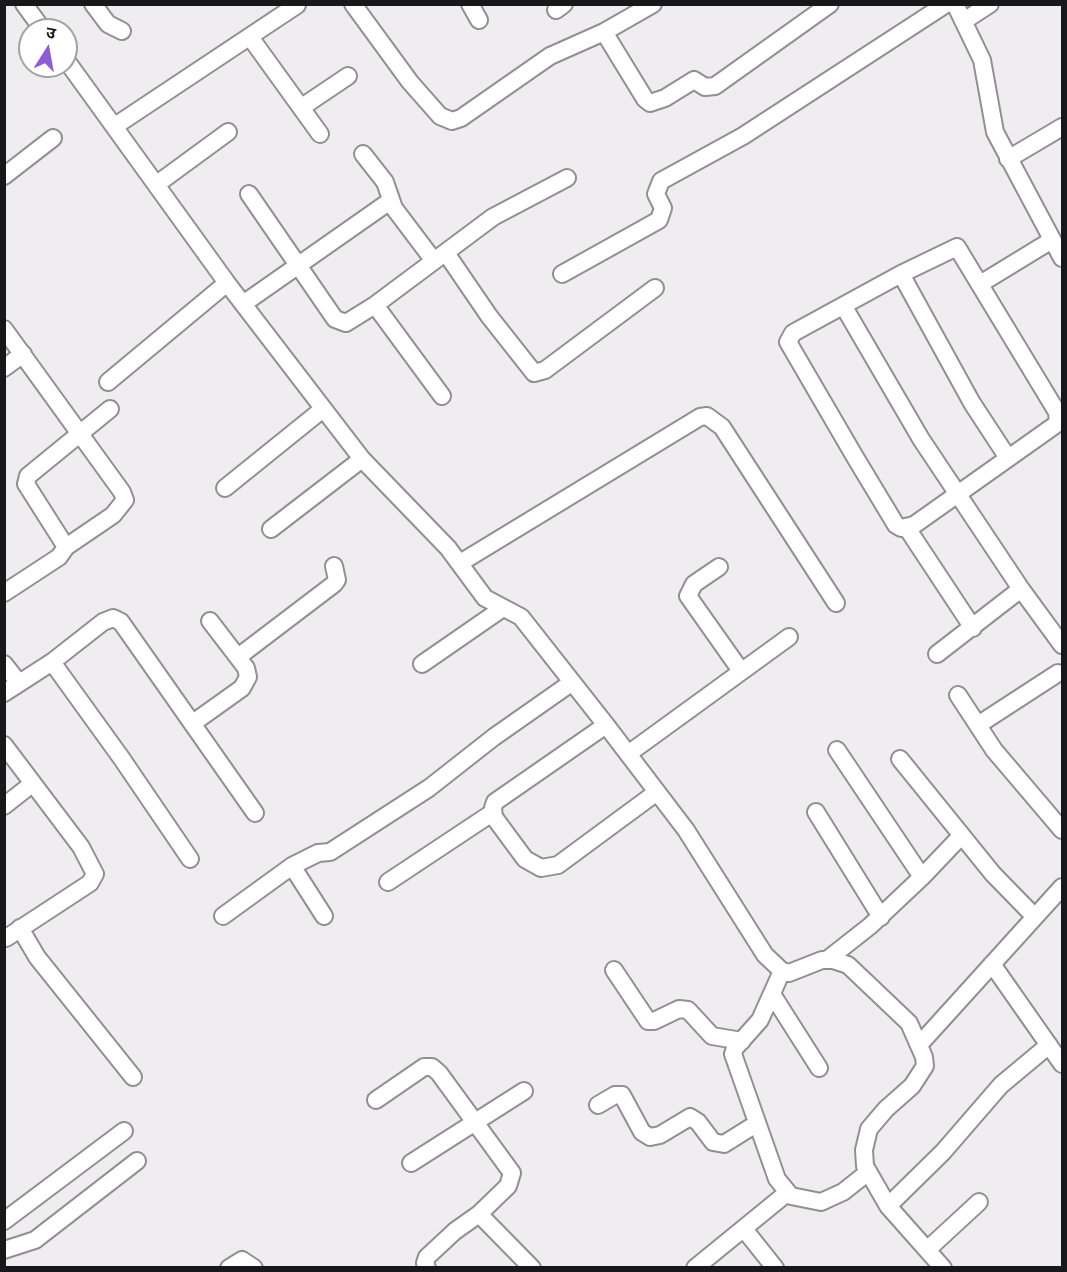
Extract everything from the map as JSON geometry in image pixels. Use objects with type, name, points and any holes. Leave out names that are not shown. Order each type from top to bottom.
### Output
[{"type":"street","points":[[24,4],[34,18]]},
{"type":"street","points":[[93,4],[108,24],[122,31]]},
{"type":"street","points":[[353,4],[410,82],[440,116],[452,121],[461,118],[550,56],[604,32],[653,4]]},
{"type":"street","points":[[470,4],[479,20]]},
{"type":"street","points":[[604,32],[645,99],[650,103],[665,98],[694,80],[705,87],[715,86],[830,4]]},
{"type":"street","points":[[562,274],[659,219],[663,208],[656,194],[661,181],[743,136],[946,4]]},
{"type":"street","points":[[956,4],[982,60],[995,132],[1062,258]]},
{"type":"street","points":[[964,21],[990,4]]},
{"type":"street","points":[[115,126],[297,5]]},
{"type":"street","points":[[250,37],[320,134]]},
{"type":"street","points":[[78,76],[227,283],[362,459],[460,563],[485,598],[521,617],[606,725],[722,883],[765,955],[782,971],[793,972],[828,959],[881,917],[961,836]]},
{"type":"street","points":[[302,107],[348,76]]},
{"type":"street","points":[[1008,159],[1062,127]]},
{"type":"street","points":[[157,184],[228,132]]},
{"type":"street","points":[[8,167],[53,138]]},
{"type":"street","points":[[363,154],[385,182],[390,201],[440,257],[534,373],[545,370],[655,288]]},
{"type":"street","points":[[249,194],[335,319],[341,323],[354,320],[375,306],[509,207],[567,178]]},
{"type":"street","points":[[243,304],[298,263],[390,201]]},
{"type":"street","points":[[980,284],[1052,240]]},
{"type":"street","points":[[907,528],[1055,426],[1059,418],[957,247],[900,274],[844,307],[793,333],[788,342],[896,525],[907,528],[972,628]]},
{"type":"street","points":[[900,274],[972,403],[1008,458]]},
{"type":"street","points":[[108,382],[227,283]]},
{"type":"street","points":[[375,306],[442,396]]},
{"type":"street","points":[[844,307],[890,389],[1021,589],[1062,645]]},
{"type":"street","points":[[4,328],[122,492],[125,500],[113,514],[66,548],[59,557],[4,593]]},
{"type":"street","points":[[4,368],[23,354]]},
{"type":"street","points":[[225,488],[323,409]]},
{"type":"street","points":[[66,548],[29,490],[26,479],[32,471],[110,410]]},
{"type":"street","points":[[460,563],[700,417],[707,416],[722,427],[836,603]]},
{"type":"street","points":[[271,529],[362,459]]},
{"type":"street","points":[[238,657],[334,584],[337,575],[334,566]]},
{"type":"street","points":[[719,567],[694,584],[688,596],[741,671]]},
{"type":"street","points":[[937,654],[1021,589]]},
{"type":"street","points":[[423,664],[502,608]]},
{"type":"street","points":[[4,693],[52,662],[103,622],[108,619],[117,620],[127,626],[255,813]]},
{"type":"street","points":[[193,723],[246,684],[248,673],[210,621]]},
{"type":"street","points":[[628,754],[789,637]]},
{"type":"street","points":[[52,662],[190,859]]},
{"type":"street","points":[[4,664],[19,682]]},
{"type":"street","points":[[978,725],[1061,674]]},
{"type":"street","points":[[224,916],[292,867],[318,853],[330,852],[391,813],[571,683]]},
{"type":"street","points":[[958,695],[994,750],[1062,830]]},
{"type":"street","points":[[388,882],[492,813],[495,802],[502,795],[606,725]]},
{"type":"street","points":[[4,745],[81,847],[95,874],[90,883],[13,933],[37,957],[133,1077]]},
{"type":"street","points":[[837,750],[922,877]]},
{"type":"street","points":[[900,759],[961,836],[1034,916]]},
{"type":"street","points":[[4,806],[32,784]]},
{"type":"street","points":[[492,813],[525,859],[541,868],[550,868],[657,792]]},
{"type":"street","points":[[816,812],[881,917]]},
{"type":"street","points":[[292,867],[324,916]]},
{"type":"street","points":[[919,1045],[1062,887]]},
{"type":"street","points":[[828,959],[848,965],[857,972],[909,1023],[926,1062],[924,1070],[912,1086],[868,1129],[864,1150],[867,1173],[888,1206],[943,1268]]},
{"type":"street","points":[[993,964],[1062,1064]]},
{"type":"street","points":[[614,970],[648,1021],[654,1021],[679,1009],[687,1010],[712,1036],[742,1041]]},
{"type":"street","points":[[782,971],[760,1020],[734,1051],[734,1063],[777,1179],[787,1193],[799,1199],[821,1202],[843,1192],[867,1173]]},
{"type":"street","points":[[772,994],[819,1068]]},
{"type":"street","points":[[888,1206],[943,1152],[1001,1085],[1049,1045]]},
{"type":"street","points":[[376,1100],[424,1067],[432,1067],[439,1073],[510,1168],[512,1177],[508,1186],[479,1214],[455,1231],[427,1257],[425,1263],[428,1268]]},
{"type":"street","points":[[411,1163],[524,1091]]},
{"type":"street","points":[[598,1105],[615,1095],[622,1095],[642,1132],[650,1137],[660,1135],[690,1117],[698,1122],[713,1142],[724,1144],[756,1124]]},
{"type":"street","points":[[4,1221],[124,1131]]},
{"type":"street","points":[[4,1250],[35,1240],[136,1161]]},
{"type":"street","points":[[695,1268],[787,1193]]},
{"type":"street","points":[[927,1250],[979,1202]]},
{"type":"street","points":[[479,1214],[532,1268]]},
{"type":"street","points":[[744,1229],[775,1268]]},
{"type":"street","points":[[229,1268],[242,1260],[254,1268]]}]
